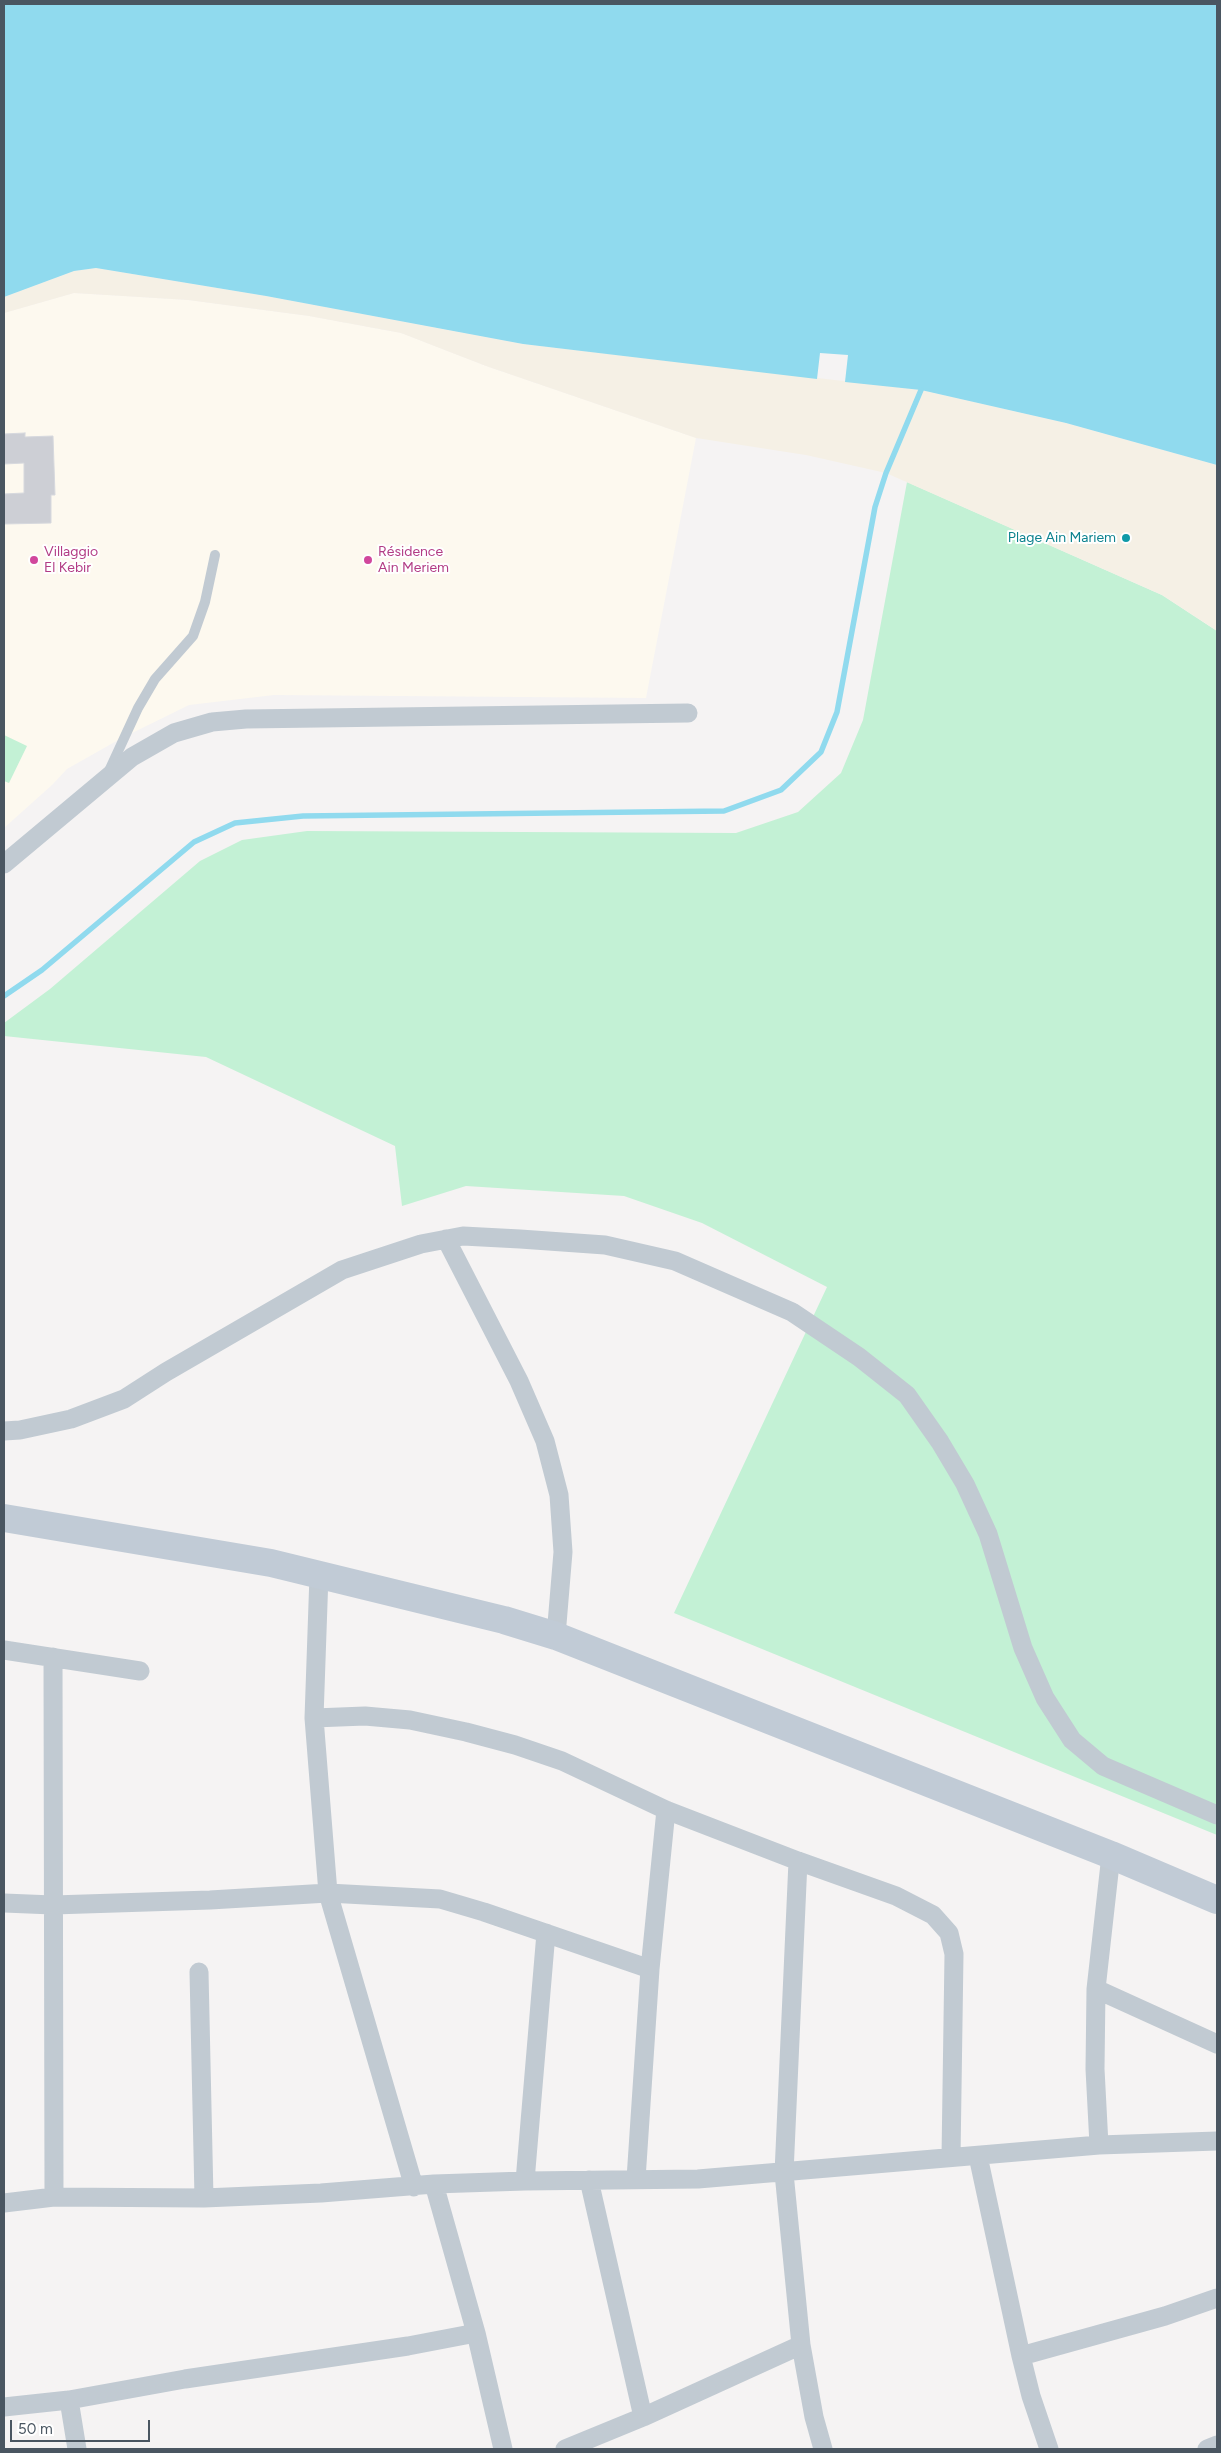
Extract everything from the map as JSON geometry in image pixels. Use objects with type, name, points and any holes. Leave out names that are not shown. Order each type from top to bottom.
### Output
[{"type":"main road","points":[[4,1518],[271,1563],[504,1620],[556,1636],[1110,1855],[1217,1900]]},
{"type":"street","points":[[4,864],[132,757],[174,733],[212,722],[246,718],[688,713]]},
{"type":"street","points":[[4,1431],[20,1430],[71,1419],[124,1399],[166,1372],[342,1270],[421,1244],[463,1236],[605,1245],[674,1261],[792,1312],[859,1358],[907,1395],[940,1442],[965,1484],[988,1534],[1023,1648],[1045,1698],[1072,1740],[1103,1766],[1217,1815]]},
{"type":"street","points":[[446,1239],[519,1381],[545,1441],[559,1495],[563,1552],[556,1636]]},
{"type":"street","points":[[319,1575],[314,1718],[328,1893],[414,2187]]},
{"type":"street","points":[[4,1650],[140,1672]]},
{"type":"street","points":[[53,1657],[54,2198]]},
{"type":"street","points":[[314,1718],[365,1716],[410,1720],[466,1732],[562,1761],[666,1810],[798,1861],[896,1896],[933,1915],[949,1933],[954,1954],[951,2157]]},
{"type":"street","points":[[636,2179],[650,1969],[666,1810]]},
{"type":"street","points":[[1099,2145],[1095,2069],[1096,1989],[1110,1855]]},
{"type":"street","points":[[798,1861],[784,2173],[801,2345],[823,2449]]},
{"type":"street","points":[[4,1903],[53,1904],[210,1900],[328,1893],[440,1899],[650,1969]]},
{"type":"street","points":[[525,2181],[546,1933]]},
{"type":"street","points":[[199,1972],[204,2198]]},
{"type":"street","points":[[1096,1989],[1217,2044]]},
{"type":"street","points":[[4,2203],[54,2198],[204,2198],[321,2193],[434,2184],[698,2179],[1099,2145],[1217,2141]]},
{"type":"street","points":[[978,2156],[1021,2356],[1031,2396],[1049,2449]]},
{"type":"street","points":[[589,2180],[643,2417]]},
{"type":"street","points":[[434,2184],[476,2333],[503,2449]]},
{"type":"street","points":[[1021,2356],[1165,2316],[1217,2298]]},
{"type":"street","points":[[4,2408],[69,2400],[185,2379],[408,2346],[476,2333]]},
{"type":"street","points":[[565,2449],[643,2417],[801,2345]]},
{"type":"street","points":[[69,2400],[76,2449]]},
{"type":"street","points":[[1207,2449],[1217,2445]]},
{"type":"lane","points":[[104,780],[138,708],[155,679],[183,649],[192,636],[205,602],[215,555]]},
{"type":"shaded area","name":"Résidence Ain Meriem","points":[[74,293],[188,300],[309,316],[401,333],[486,366],[696,438],[646,698],[274,695],[189,705],[120,739],[67,769],[4,828],[4,313]]},
{"type":"green space","points":[[907,482],[1162,595],[1217,631],[1217,1835],[674,1613],[827,1287],[702,1223],[624,1196],[466,1186],[402,1206],[395,1146],[206,1057],[4,1036],[4,1023],[50,989],[200,861],[242,840],[307,831],[736,833],[798,812],[841,773],[863,720]]},
{"type":"green space","points":[[4,735],[27,746],[9,783],[4,781]]},
{"type":"sand","points":[[96,268],[266,296],[523,344],[921,390],[1066,423],[1217,465],[1217,631],[1162,595],[886,473],[806,455],[696,438],[486,366],[401,333],[309,316],[188,300],[74,293],[4,313],[4,297],[74,271]]},
{"type":"water","points":[[4,4],[1217,4],[1217,465],[1066,423],[921,390],[845,382],[848,355],[820,353],[817,379],[523,344],[266,296],[96,268],[74,271],[4,297]]},
{"type":"building","points":[[25,433],[25,437],[53,436],[55,495],[51,495],[51,523],[4,524],[4,494],[24,493],[24,463],[4,464],[4,434]]},
{"type":"waterway","points":[[4,996],[42,970],[194,842],[235,823],[303,816],[724,811],[781,790],[821,752],[837,712],[875,507],[886,473],[921,390]]},
{"type":"place","name":"Plage Ain Mariem","points":[[1126,538]]},
{"type":"place","name":"Villaggio El Kebir","points":[[34,560]]},
{"type":"place","name":"Résidence Ain Meriem","points":[[368,560]]}]
